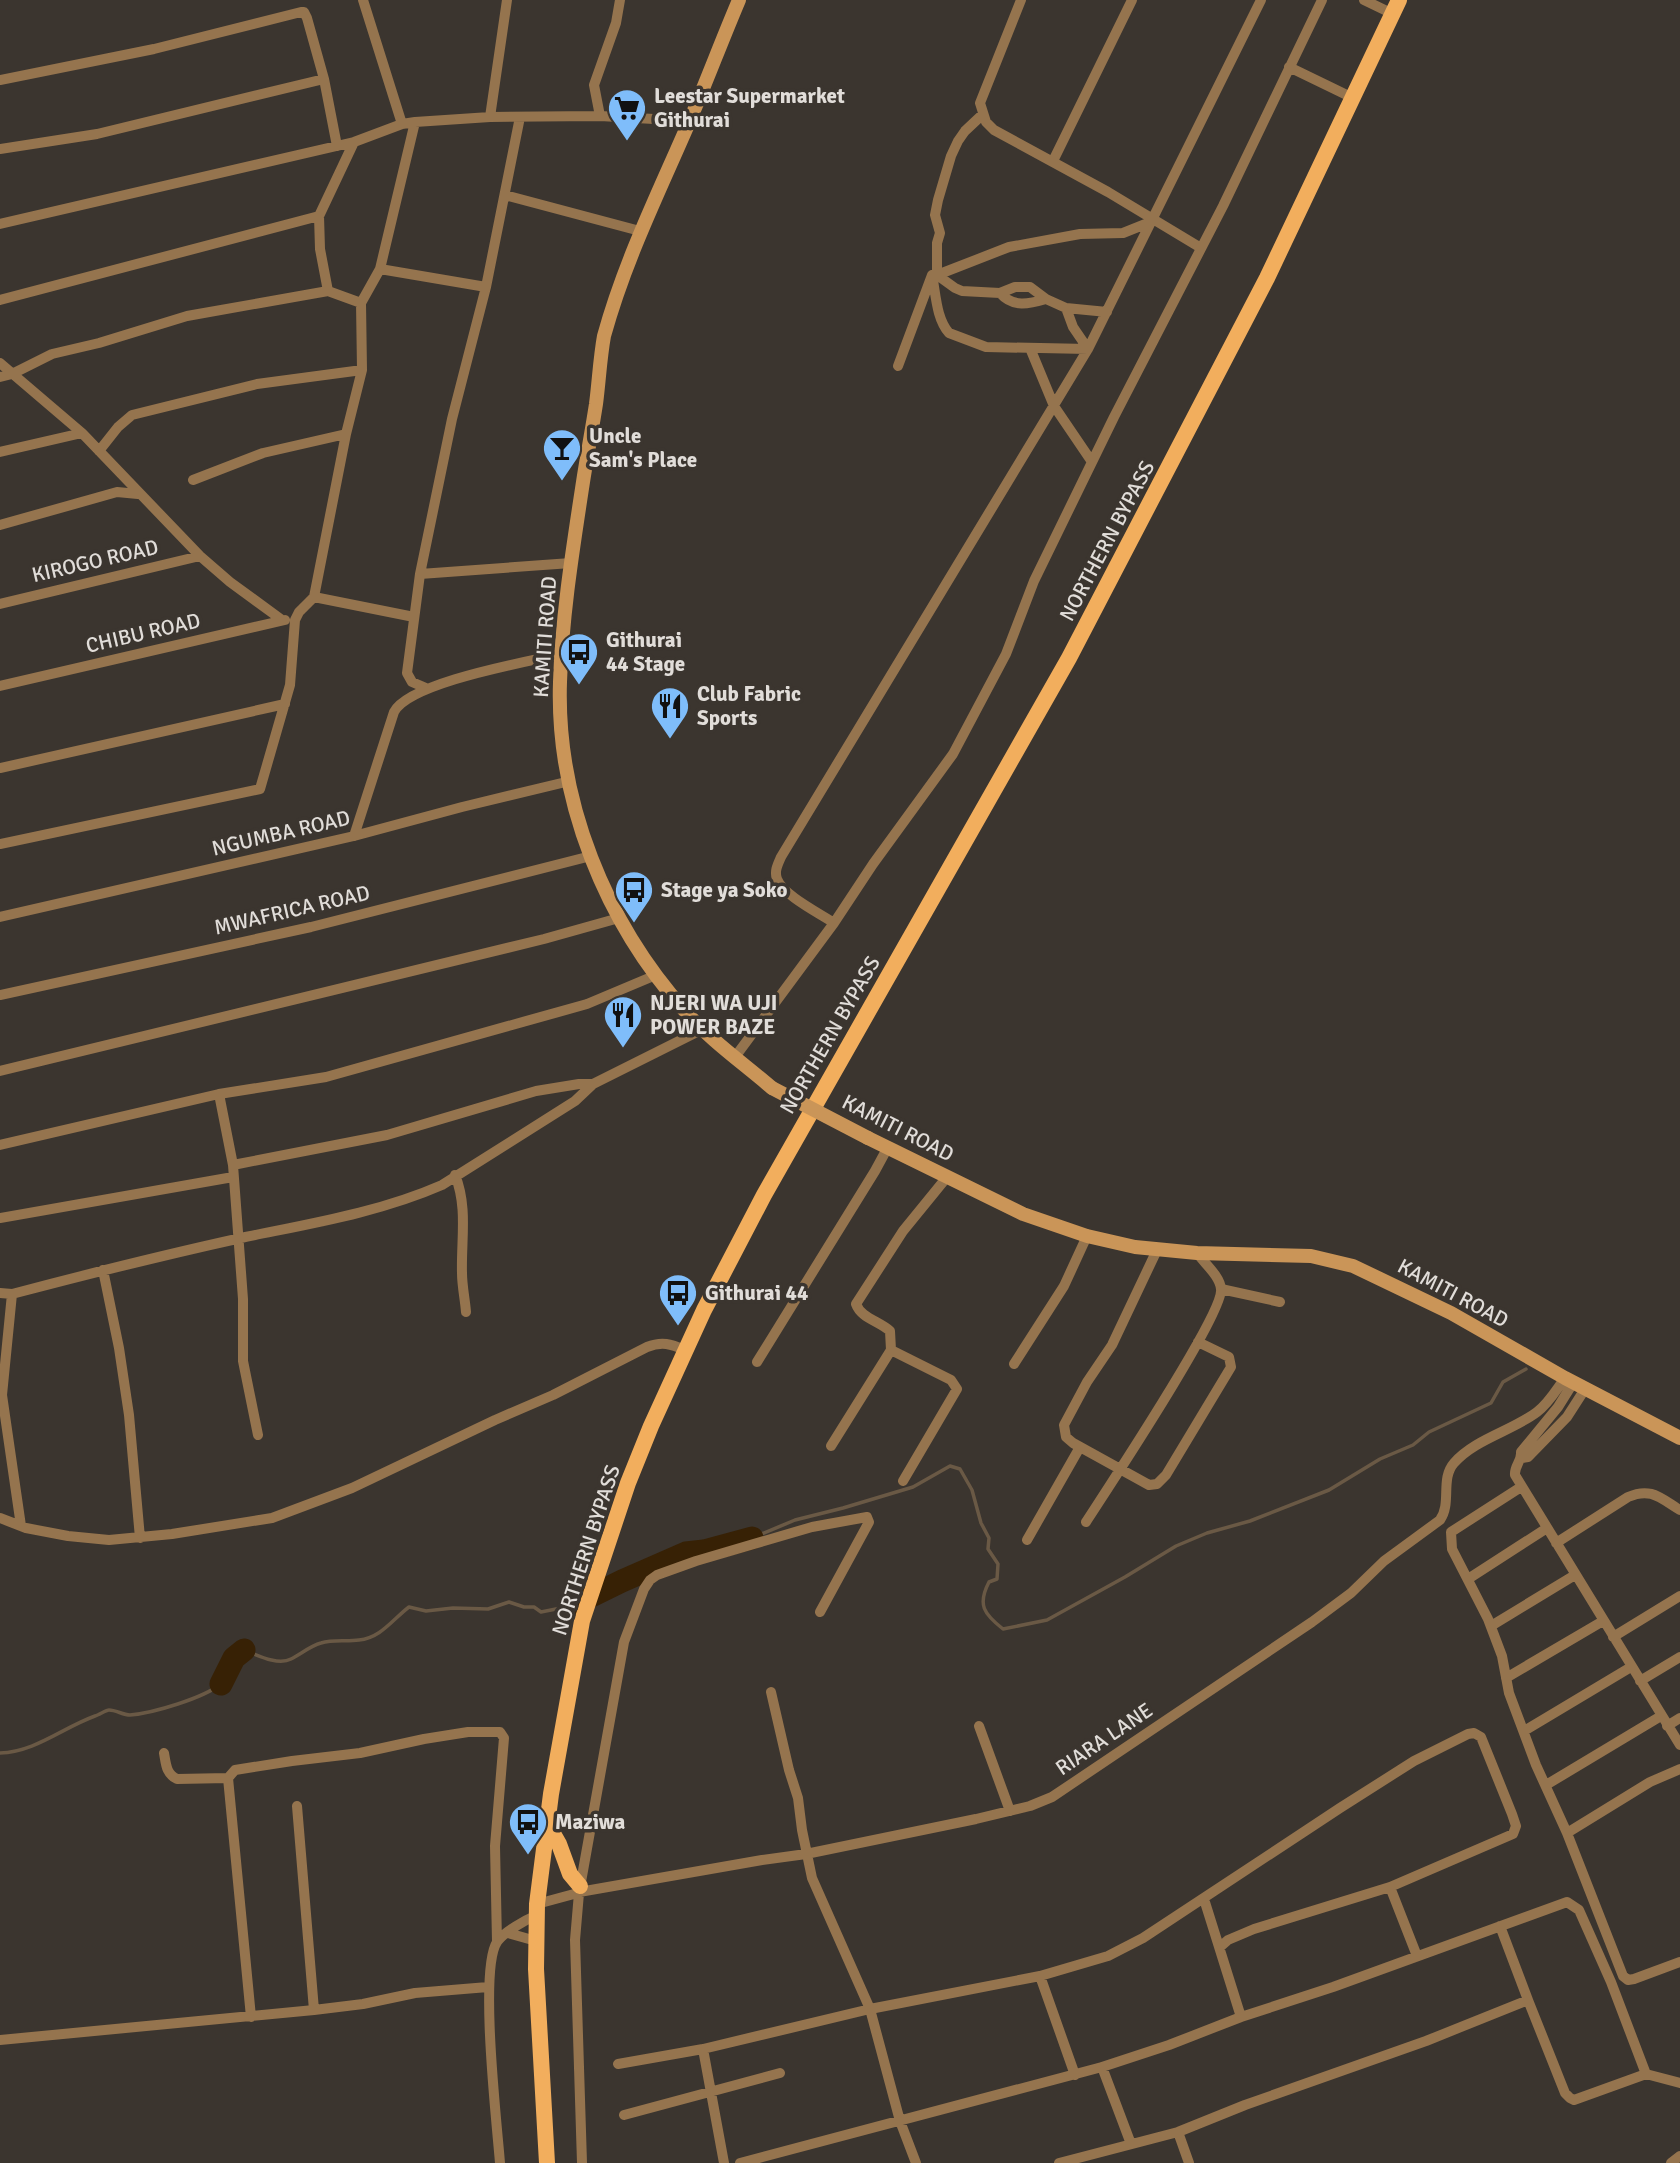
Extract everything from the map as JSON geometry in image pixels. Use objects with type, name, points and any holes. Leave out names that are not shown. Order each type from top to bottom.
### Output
[{"type":"main road","name":"KAMITI ROAD","points":[[739,0],[690,121],[640,231],[613,303],[604,336],[571,563],[561,654],[561,718],[570,781],[591,856],[619,918],[656,975],[686,1013],[772,1088],[1023,1214],[1122,1245],[1197,1253],[1311,1256],[1337,1261],[1369,1273],[1439,1307],[1574,1383],[1680,1437]]},
{"type":"main road","name":"NORTHERN BYPASS","points":[[547,2163],[540,2066],[536,1941],[547,1824],[582,1621],[633,1472],[685,1350],[764,1195],[1069,658],[1267,278],[1396,7]]},
{"type":"main road","points":[[547,1824],[559,1844],[570,1874],[580,1889]]},
{"type":"street","points":[[363,0],[402,124]]},
{"type":"street","points":[[490,117],[507,0]]},
{"type":"street","points":[[600,116],[594,85],[616,23],[620,0]]},
{"type":"street","points":[[1021,0],[980,103],[986,122],[994,130],[1108,192],[1201,248]]},
{"type":"street","points":[[1053,161],[1132,0]]},
{"type":"street","points":[[834,923],[785,889],[777,880],[776,870],[781,857],[1088,349],[1261,0]]},
{"type":"street","points":[[735,1057],[834,923],[953,754],[1006,653],[1034,581],[1092,462],[1201,248],[1322,0]]},
{"type":"street","points":[[1364,0],[1396,7]]},
{"type":"street","points":[[0,80],[154,49],[304,12],[324,79],[337,146]]},
{"type":"street","points":[[1289,67],[1353,98]]},
{"type":"street","points":[[0,149],[97,134],[324,79]]},
{"type":"street","points":[[982,115],[958,141],[938,200],[935,215],[940,233],[935,275],[940,317],[948,333],[986,347],[1088,349]]},
{"type":"street","points":[[0,225],[354,142],[402,124],[415,122],[490,117],[600,116],[690,121]]},
{"type":"street","points":[[426,688],[412,682],[407,673],[420,574],[452,419],[486,287],[520,117]]},
{"type":"street","points":[[0,844],[260,789],[292,673],[295,620],[314,597],[346,434],[362,370],[361,303],[380,270],[415,122]]},
{"type":"street","points":[[328,291],[320,249],[319,216],[354,142]]},
{"type":"street","points":[[505,195],[640,231]]},
{"type":"street","points":[[0,300],[319,216]]},
{"type":"street","points":[[898,366],[935,275],[1009,247],[1080,234],[1123,233],[1153,220]]},
{"type":"street","points":[[380,270],[486,287]]},
{"type":"street","points":[[935,275],[962,291],[1000,293],[1015,287],[1030,287],[1046,299],[1066,308],[1107,312]]},
{"type":"street","points":[[0,377],[12,374],[52,354],[99,343],[187,316],[328,291],[361,303]]},
{"type":"street","points":[[1000,293],[1014,303],[1023,304],[1046,299]]},
{"type":"street","points":[[1066,308],[1073,327],[1088,349]]},
{"type":"street","points":[[1030,348],[1054,406],[1092,462]]},
{"type":"street","points":[[0,363],[82,433],[200,556],[282,620]]},
{"type":"street","points":[[99,451],[118,427],[132,415],[257,384],[362,370]]},
{"type":"street","points":[[0,452],[82,433]]},
{"type":"street","points":[[193,480],[263,453],[346,434]]},
{"type":"street","points":[[0,525],[117,492],[138,494]]},
{"type":"street","name":"KIROGO ROAD","points":[[0,604],[200,556]]},
{"type":"street","points":[[420,574],[571,563]]},
{"type":"street","points":[[314,597],[414,617]]},
{"type":"street","name":"CHIBU ROAD","points":[[0,686],[282,620],[295,620]]},
{"type":"street","points":[[354,836],[395,709],[399,704],[426,688],[561,654]]},
{"type":"street","points":[[0,768],[285,704]]},
{"type":"street","name":"NGUMBA ROAD","points":[[0,917],[354,836],[570,781]]},
{"type":"street","name":"MWAFRICA ROAD","points":[[0,995],[311,927],[591,856]]},
{"type":"street","points":[[0,1071],[521,945],[619,918]]},
{"type":"street","points":[[0,1145],[219,1094],[326,1077],[587,1004],[656,975]]},
{"type":"street","points":[[21,1526],[2,1395],[6,1293],[352,1215],[422,1193],[442,1185],[575,1101],[593,1084],[703,1029]]},
{"type":"street","points":[[0,1218],[118,1196],[387,1135],[536,1091],[593,1084]]},
{"type":"street","points":[[219,1094],[233,1171],[243,1299],[243,1361],[258,1435]]},
{"type":"street","points":[[757,1362],[888,1147]]},
{"type":"street","points":[[455,1175],[461,1190],[463,1210],[462,1274],[467,1312]]},
{"type":"street","points":[[831,1446],[891,1350],[890,1331],[862,1314],[856,1304],[903,1231],[947,1177]]},
{"type":"street","points":[[1014,1364],[1064,1286],[1087,1236]]},
{"type":"street","points":[[1157,1250],[1112,1346],[1087,1382],[1064,1425],[1066,1437],[1149,1485],[1154,1485],[1166,1475],[1185,1446],[1231,1364],[1229,1357],[1198,1342]]},
{"type":"street","points":[[1086,1522],[1198,1342],[1218,1302],[1221,1289],[1217,1279],[1197,1253]]},
{"type":"street","points":[[103,1270],[129,1415],[140,1538]]},
{"type":"street","points":[[1221,1289],[1280,1301]]},
{"type":"street","points":[[0,1518],[21,1526],[68,1536],[110,1540],[272,1518],[352,1488],[483,1425],[553,1395],[656,1343],[667,1343],[685,1350]]},
{"type":"street","points":[[891,1350],[951,1380],[957,1389],[903,1480]]},
{"type":"street","points":[[1574,1383],[1521,1452],[1522,1458],[1515,1471],[1521,1487],[1680,1745]]},
{"type":"street","name":"RIARA LANE","points":[[497,1942],[537,1910],[580,1889],[806,1854],[1010,1811],[1052,1797],[1336,1605],[1384,1561],[1440,1520],[1445,1510],[1449,1469],[1455,1462],[1473,1448],[1536,1412],[1574,1383]]},
{"type":"street","points":[[1027,1540],[1080,1447]]},
{"type":"street","points":[[1521,1487],[1451,1532],[1452,1549],[1491,1626],[1502,1656],[1509,1693],[1623,1976],[1628,1980],[1634,1979],[1680,1962]]},
{"type":"street","points":[[1556,1543],[1639,1492],[1648,1492],[1680,1510]]},
{"type":"street","points":[[582,2163],[575,1940],[580,1889],[624,1642],[644,1589],[657,1575],[696,1561],[812,1527],[867,1517],[869,1522],[863,1537],[821,1612]]},
{"type":"street","points":[[1468,1579],[1547,1528]]},
{"type":"street","points":[[1491,1626],[1575,1575]]},
{"type":"street","points":[[1613,1637],[1680,1595]]},
{"type":"street","points":[[1506,1678],[1603,1621]]},
{"type":"street","points":[[1640,1681],[1680,1657]]},
{"type":"street","points":[[1524,1731],[1631,1667]]},
{"type":"street","points":[[771,1692],[798,1798],[812,1878],[870,2009],[900,2121],[916,2163]]},
{"type":"street","points":[[1546,1785],[1664,1721],[1680,1718]]},
{"type":"street","points":[[979,1726],[1010,1811]]},
{"type":"street","points":[[251,2017],[228,1778],[235,1770],[292,1760],[360,1753],[468,1732],[500,1732],[504,1738],[495,1846],[497,1942],[488,1987],[500,2163]]},
{"type":"street","points":[[618,2064],[703,2049],[870,2009],[1080,1966],[1143,1938],[1414,1761],[1468,1734],[1478,1734],[1481,1737],[1513,1814],[1515,1832],[1390,1886],[1254,1929],[1228,1940],[1220,1947]]},
{"type":"street","points":[[164,1753],[166,1769],[177,1779],[228,1778]]},
{"type":"street","points":[[1567,1833],[1650,1782],[1680,1769]]},
{"type":"street","points":[[297,1806],[314,2010]]},
{"type":"street","points":[[1390,1886],[1417,1956]]},
{"type":"street","points":[[1204,1899],[1241,2017]]},
{"type":"street","points":[[740,2163],[1074,2076],[1169,2045],[1567,1902],[1579,1909],[1611,1982],[1646,2074]]},
{"type":"street","points":[[1500,1926],[1570,2098],[1574,2100],[1646,2074],[1680,2083]]},
{"type":"street","points":[[508,1933],[536,1941]]},
{"type":"street","points":[[1040,1976],[1074,2076]]},
{"type":"street","points":[[0,2040],[251,2017],[363,2004],[415,1993],[488,1987]]},
{"type":"street","points":[[1059,2163],[1178,2132],[1528,2000]]},
{"type":"street","points":[[703,2049],[724,2163]]},
{"type":"street","points":[[1102,2067],[1131,2144]]},
{"type":"street","points":[[624,2115],[780,2073]]},
{"type":"street","points":[[1178,2132],[1189,2163]]},
{"type":"street","points":[[1671,2163],[1680,2155]]},
{"type":"waterway","points":[[752,1538],[795,1520],[913,1487],[950,1466],[960,1469],[972,1490],[981,1523],[989,1538],[988,1549],[998,1564],[997,1579],[989,1582],[983,1597],[987,1614],[1003,1629],[1047,1620],[1176,1546],[1329,1490],[1380,1459],[1413,1445],[1429,1432],[1491,1403],[1503,1382],[1526,1369]]},
{"type":"waterway","points":[[571,1606],[686,1553],[752,1538]]},
{"type":"waterway","points":[[244,1650],[267,1659],[286,1661],[321,1643],[374,1636],[409,1607],[426,1611],[453,1608],[488,1609],[509,1602],[534,1607],[541,1612],[571,1606]]},
{"type":"waterway","points":[[221,1684],[234,1658],[244,1650]]},
{"type":"waterway","points":[[0,1753],[13,1752],[37,1744],[108,1710],[130,1715],[152,1711],[191,1699],[221,1684]]},
{"type":"place","name":"Leestar Supermarket Githurai","points":[[627,142]]},
{"type":"place","name":"Uncle Sam's Place","points":[[562,482]]},
{"type":"place","name":"Githurai 44 Stage","points":[[579,686]]},
{"type":"place","name":"Club Fabric Sports","points":[[670,740]]},
{"type":"place","name":"Stage ya Soko","points":[[634,924]]},
{"type":"place","name":"NJERI WA UJI POWER BAZE","points":[[623,1049]]},
{"type":"place","name":"Githurai 44","points":[[678,1327]]},
{"type":"place","name":"Maziwa","points":[[528,1856]]}]
